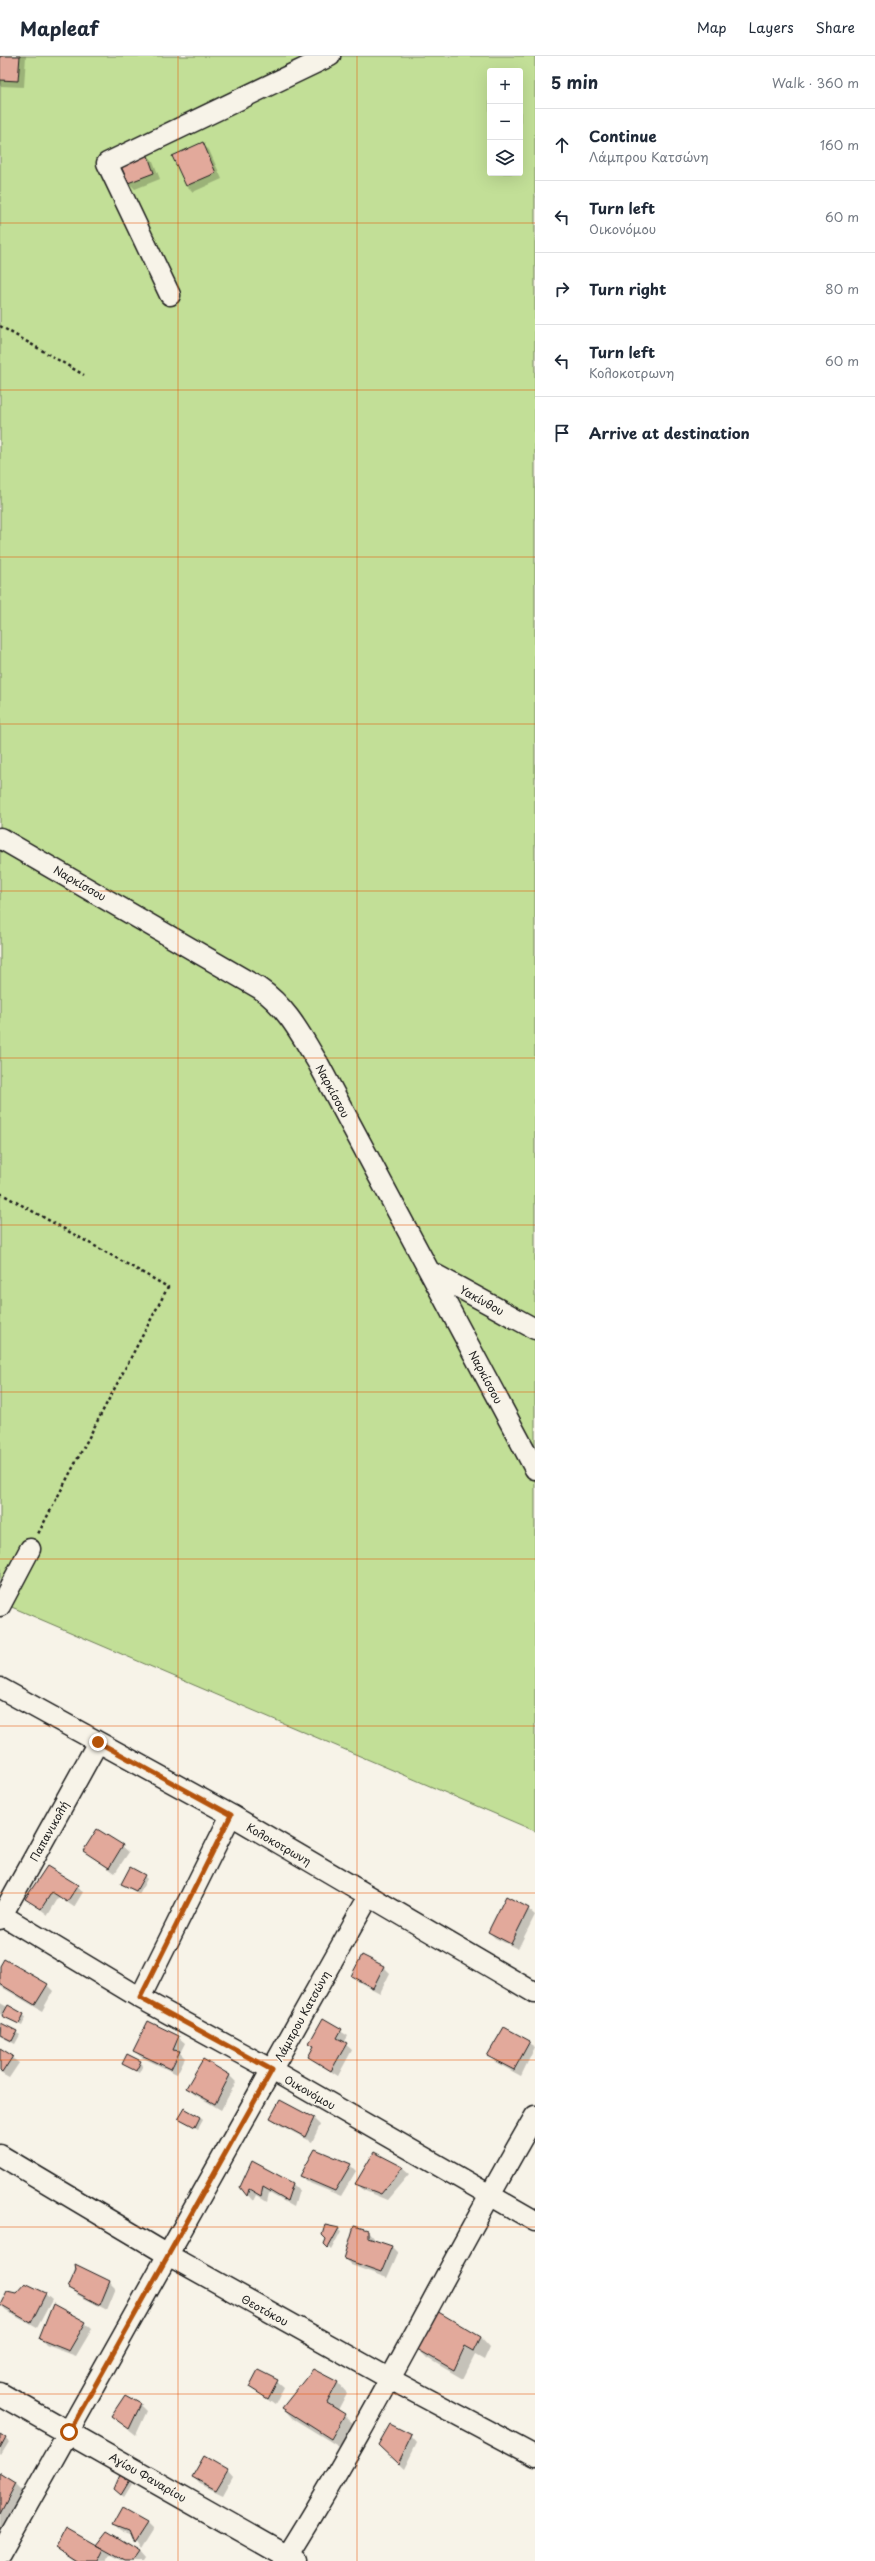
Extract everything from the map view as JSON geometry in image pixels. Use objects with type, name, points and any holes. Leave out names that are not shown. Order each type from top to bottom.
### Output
[{"type":"street","points":[[170,295],[107,163],[330,56]]},
{"type":"street","name":"Ναρκίσσου","points":[[0,838],[274,998],[288,1014],[318,1064],[535,1468]]},
{"type":"street","name":"Υακίνθου","points":[[429,1271],[535,1329]]},
{"type":"street","points":[[0,1606],[30,1549]]},
{"type":"street","name":"Κολοκοτρωνη","points":[[0,1688],[231,1815],[535,1993]]},
{"type":"street","name":"Παπανικολή","points":[[1,1917],[98,1742]]},
{"type":"street","points":[[140,1998],[231,1815]]},
{"type":"street","name":"Λάμπρου Κατσώνη","points":[[0,2554],[369,1896]]},
{"type":"street","name":"Οικονόμου","points":[[1,1917],[140,1998],[272,2070],[488,2196],[535,2221]]},
{"type":"street","points":[[288,2559],[390,2379],[488,2196],[535,2116]]},
{"type":"street","name":"Θεοτόκου","points":[[0,2155],[168,2255],[390,2379],[535,2456]]},
{"type":"street","name":"Αγίου Φαναρίου","points":[[0,2394],[69,2432],[288,2559]]},
{"type":"path","points":[[0,326],[84,375]]},
{"type":"path","points":[[0,1193],[168,1287],[30,1549]]},
{"type":"green space","points":[[0,56],[535,56],[535,1831],[7,1605],[0,1616]]},
{"type":"building","points":[[0,56],[20,56],[18,81],[0,80]]},
{"type":"building","points":[[203,142],[216,173],[186,186],[172,156]]},
{"type":"building","points":[[147,153],[154,173],[128,183],[120,164]]},
{"type":"building","points":[[97,1829],[123,1845],[109,1868],[83,1851]]},
{"type":"building","points":[[47,1866],[78,1885],[67,1902],[52,1892],[41,1909],[25,1899]]},
{"type":"building","points":[[130,1867],[145,1875],[136,1891],[121,1884]]},
{"type":"building","points":[[506,1896],[529,1908],[511,1944],[488,1932]]},
{"type":"building","points":[[362,1955],[384,1966],[373,1988],[351,1976]]},
{"type":"building","points":[[4,1959],[48,1984],[35,2005],[0,1984],[0,1966]]},
{"type":"building","points":[[8,2005],[24,2014],[19,2024],[2,2016]]},
{"type":"building","points":[[323,2018],[342,2029],[337,2038],[347,2043],[331,2071],[308,2057],[314,2046],[309,2043]]},
{"type":"building","points":[[148,2021],[179,2036],[173,2050],[180,2051],[171,2069],[133,2051]]},
{"type":"building","points":[[1,2023],[17,2031],[12,2041],[0,2035]]},
{"type":"building","points":[[504,2027],[530,2041],[514,2070],[487,2056]]},
{"type":"building","points":[[0,2048],[13,2056],[2,2073],[0,2071]]},
{"type":"building","points":[[127,2054],[141,2061],[136,2071],[122,2064]]},
{"type":"building","points":[[203,2059],[230,2075],[215,2104],[186,2088]]},
{"type":"building","points":[[280,2100],[314,2118],[305,2137],[270,2118]]},
{"type":"building","points":[[184,2108],[200,2117],[195,2127],[178,2118]]},
{"type":"building","points":[[315,2149],[351,2164],[335,2191],[300,2176]]},
{"type":"building","points":[[374,2152],[403,2167],[381,2194],[355,2184]]},
{"type":"building","points":[[252,2161],[293,2183],[287,2201],[263,2187],[261,2196],[249,2189],[247,2196],[240,2187]]},
{"type":"building","points":[[325,2225],[339,2228],[328,2248],[324,2244],[326,2239],[322,2235]]},
{"type":"building","points":[[354,2226],[368,2230],[368,2238],[392,2246],[381,2272],[344,2259]]},
{"type":"building","points":[[75,2264],[110,2281],[100,2305],[68,2288],[76,2270]]},
{"type":"building","points":[[25,2283],[46,2293],[31,2323],[0,2305],[7,2291],[16,2293]]},
{"type":"building","points":[[53,2304],[86,2322],[69,2351],[39,2339]]},
{"type":"building","points":[[435,2310],[481,2337],[474,2351],[465,2346],[454,2370],[417,2349]]},
{"type":"building","points":[[313,2369],[338,2382],[327,2403],[345,2414],[331,2439],[282,2408]]},
{"type":"building","points":[[258,2370],[278,2380],[268,2399],[249,2387]]},
{"type":"building","points":[[125,2395],[141,2404],[129,2429],[111,2416]]},
{"type":"building","points":[[390,2424],[412,2435],[398,2464],[378,2445]]},
{"type":"building","points":[[0,2434],[6,2438],[0,2449]]},
{"type":"building","points":[[204,2456],[228,2470],[216,2490],[192,2477]]},
{"type":"building","points":[[0,2473],[16,2483],[0,2514]]},
{"type":"building","points":[[120,2475],[130,2480],[121,2495],[114,2489]]},
{"type":"building","points":[[122,2509],[147,2523],[134,2543],[129,2531],[113,2525]]},
{"type":"building","points":[[66,2528],[103,2549],[97,2561],[78,2561],[56,2547]]},
{"type":"building","points":[[107,2531],[140,2551],[133,2561],[125,2561],[96,2545]]},
{"type":"route","points":[[69,2432],[272,2070],[140,1998],[231,1815],[98,1742]]}]
